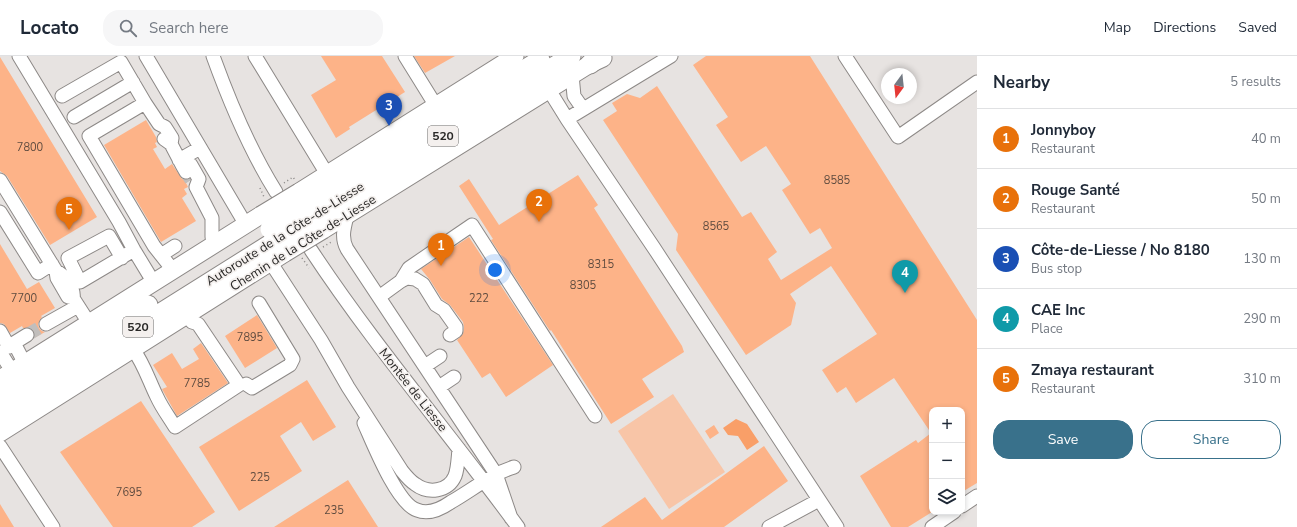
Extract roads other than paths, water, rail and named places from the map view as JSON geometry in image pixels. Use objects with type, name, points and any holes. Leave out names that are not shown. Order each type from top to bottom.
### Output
[{"type":"highway","name":"Autoroute de la Côte-de-Liesse","points":[[0,414],[547,56]]},
{"type":"highway","name":"Autoroute de la Côte-de-Liesse","points":[[312,210],[571,56]]},
{"type":"highway","name":"Autoroute de la Côte-de-Liesse","points":[[0,398],[285,227]]},
{"type":"main road","name":"Chemin de la Côte-de-Liesse","points":[[12,371],[246,225],[285,227],[312,210],[327,174],[515,56]]},
{"type":"main road","name":"Chemin de la Côte-de-Liesse","points":[[312,210],[346,216],[572,76],[595,60],[607,56]]},
{"type":"main road","name":"Chemin de la Côte-de-Liesse","points":[[0,433],[271,263],[285,227]]},
{"type":"street","points":[[19,56],[154,282]]},
{"type":"street","points":[[146,56],[246,225]]},
{"type":"street","name":"Montée de Liesse","points":[[213,56],[242,131],[259,163],[285,227],[360,320],[515,522]]},
{"type":"street","points":[[255,56],[327,174]]},
{"type":"street","points":[[405,56],[436,106]]},
{"type":"street","points":[[567,119],[671,56]]},
{"type":"street","points":[[845,56],[898,137],[977,82]]},
{"type":"street","points":[[62,96],[126,59],[133,82],[159,124],[159,130],[166,141],[171,144],[212,218],[212,237],[216,243]]},
{"type":"street","points":[[572,76],[574,96],[583,109]]},
{"type":"street","points":[[74,117],[133,82]]},
{"type":"street","points":[[549,90],[837,527]]},
{"type":"street","points":[[144,102],[89,136],[154,246],[173,270]]},
{"type":"street","points":[[186,173],[200,148]]},
{"type":"street","points":[[0,180],[5,198],[54,268],[62,274],[74,293],[76,302],[89,323]]},
{"type":"street","points":[[0,212],[38,273],[54,268]]},
{"type":"street","points":[[346,216],[343,233],[344,243],[496,474],[515,522]]},
{"type":"street","points":[[401,281],[409,268],[472,225],[595,416]]},
{"type":"street","points":[[161,255],[175,246]]},
{"type":"street","points":[[122,258],[134,250]]},
{"type":"street","points":[[271,263],[321,340],[348,387],[402,471],[411,481],[428,490],[444,488],[451,483],[456,472],[459,449]]},
{"type":"street","points":[[379,297],[401,281],[407,278],[415,279],[423,284],[436,305],[444,310],[456,327],[456,331],[450,335]]},
{"type":"street","points":[[46,324],[76,302]]},
{"type":"street","points":[[246,384],[252,388],[290,365],[293,359],[259,304]]},
{"type":"street","points":[[133,349],[149,377],[157,397],[175,427],[239,385],[198,324],[192,322],[187,316]]},
{"type":"street","points":[[0,331],[9,347],[28,335]]},
{"type":"street","points":[[12,371],[14,343]]},
{"type":"street","points":[[0,352],[12,371]]},
{"type":"street","points":[[425,366],[440,356]]},
{"type":"street","points":[[439,387],[454,377]]},
{"type":"street","points":[[348,387],[381,461],[402,498],[413,509],[424,512],[436,510],[450,503],[496,474],[514,467]]},
{"type":"street","points":[[0,446],[53,527]]},
{"type":"street","points":[[965,504],[977,496]]},
{"type":"street","points":[[769,527],[819,500]]},
{"type":"street","points":[[932,527],[950,515]]},
{"type":"tunnel","points":[[186,172],[191,180]]},
{"type":"tunnel","points":[[27,335],[46,324]]},
{"type":"place","name":"Côte-de-Liesse / No 8180","points":[[389,126]]},
{"type":"place","name":"Rouge Santé","points":[[539,222]]},
{"type":"place","name":"Zmaya restaurant","points":[[69,230]]},
{"type":"place","name":"Jonnyboy","points":[[441,266]]},
{"type":"place","name":"CAE Inc","points":[[905,293]]}]
